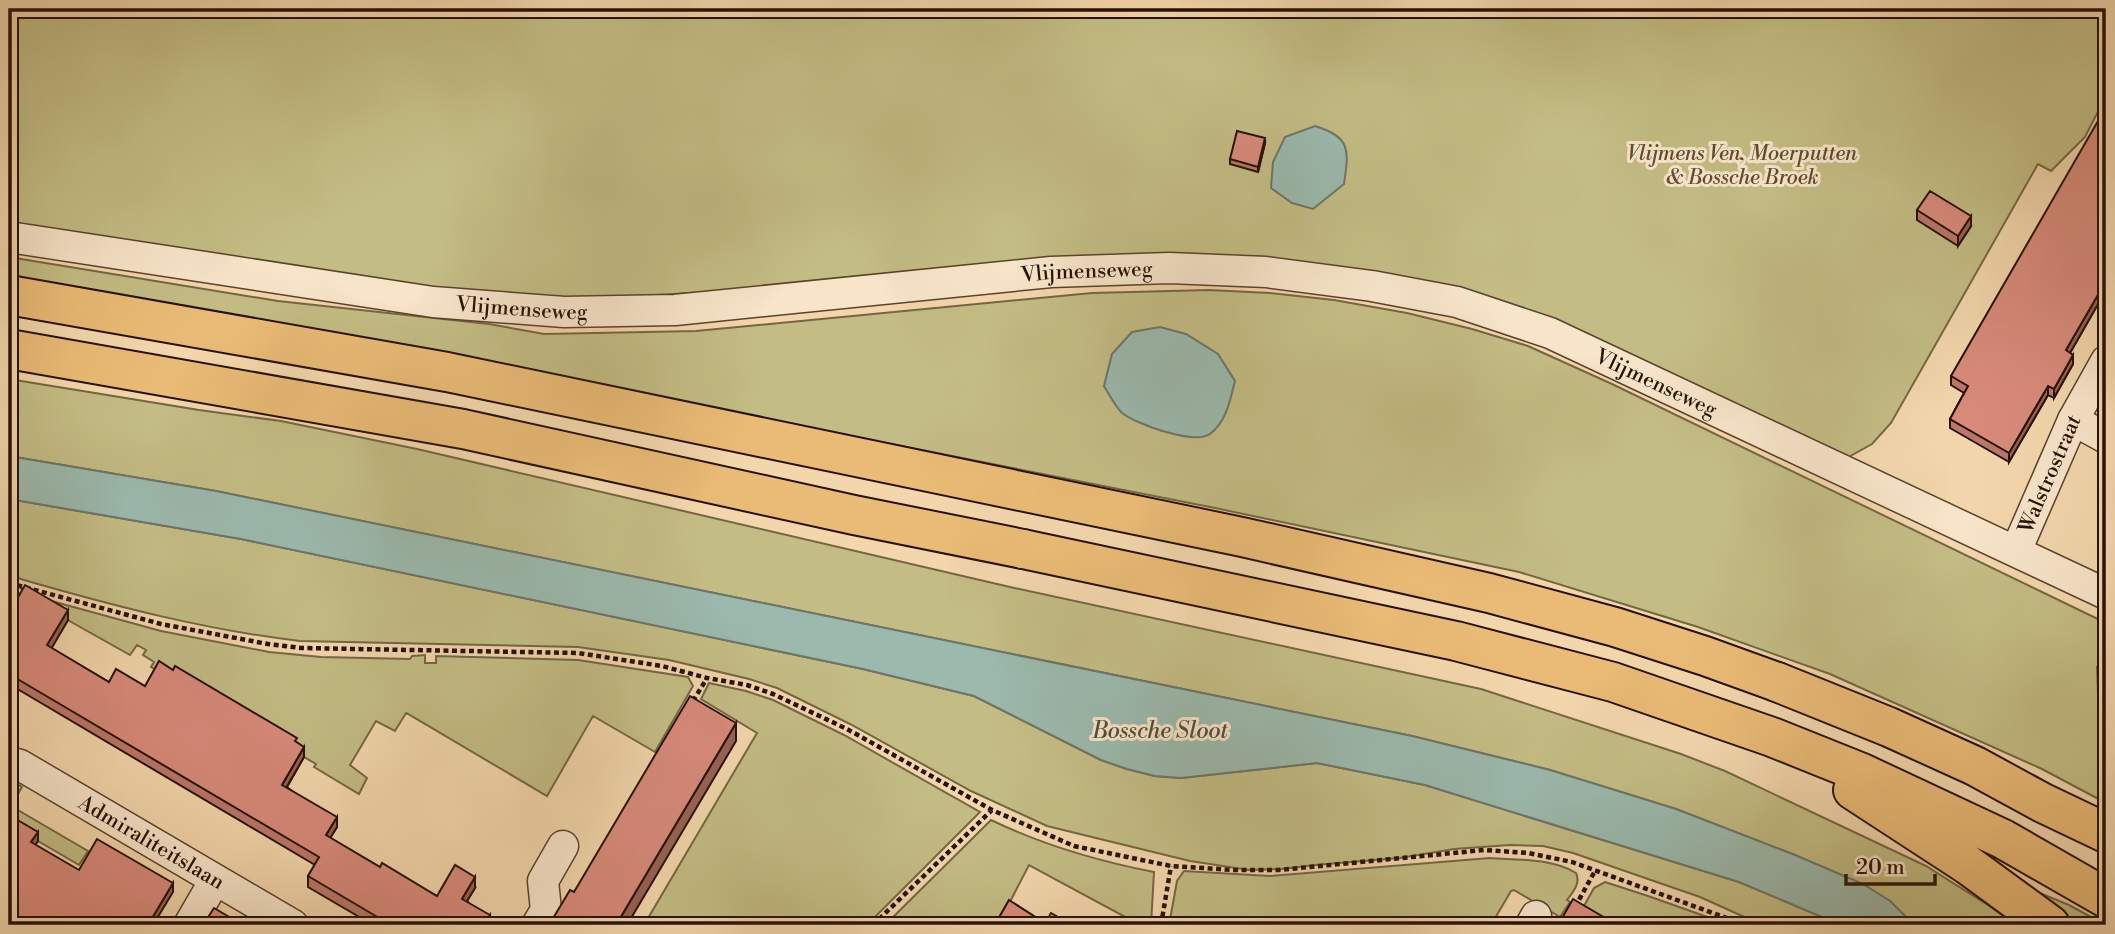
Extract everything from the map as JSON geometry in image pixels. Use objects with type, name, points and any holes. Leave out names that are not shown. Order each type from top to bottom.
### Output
[{"type":"main road","points":[[9,295],[447,372],[1280,546],[1489,593],[1615,627],[1777,682],[1975,766],[2106,833]]},
{"type":"main road","points":[[9,349],[463,429],[854,515],[1456,641],[1613,682],[1772,737],[1862,773],[2003,839],[2106,898]]},
{"type":"main road","points":[[1772,737],[1968,865],[2050,925]]},
{"type":"main road","points":[[2043,803],[2106,844]]},
{"type":"street","name":"Vlijmenseweg","points":[[9,237],[433,302],[564,312],[675,310],[1051,272],[1169,268],[1266,272],[1372,286],[1457,302],[1550,334],[2106,594]]},
{"type":"street","name":"Walstrostraat","points":[[2015,551],[2073,420],[2106,361]]},
{"type":"street","points":[[2073,420],[2106,438]]},
{"type":"street","name":"Admiraliteitslaan","points":[[9,762],[20,765],[293,925]]},
{"type":"street","points":[[537,925],[546,910],[543,881],[563,846]]},
{"type":"street","points":[[189,925],[215,880]]},
{"type":"path","points":[[9,583],[161,624],[268,644],[301,648],[578,653],[662,666],[747,685],[774,694],[847,729],[992,810],[1074,846],[1171,866],[1279,870],[1484,850],[1528,853],[1572,862],[1744,925]]},
{"type":"path","points":[[9,612],[23,588]]},
{"type":"path","points":[[693,701],[707,678]]},
{"type":"path","points":[[873,925],[992,810]]},
{"type":"path","points":[[1161,925],[1171,866]]},
{"type":"path","points":[[1570,914],[1595,871]]},
{"type":"green space","name":"Vlijmens Ven, Moerputten & Bossche Broek","points":[[9,9],[2106,9],[2106,96],[2085,137],[2051,171],[2038,164],[1891,423],[1872,444],[1845,459],[1353,274],[879,281],[657,295],[442,298],[9,227]]},
{"type":"green space","points":[[9,257],[278,301],[489,324],[544,334],[696,331],[1092,293],[1209,290],[1334,300],[1407,313],[1472,329],[1528,346],[1612,384],[2106,623],[2106,654],[2097,667],[2098,694],[2106,709],[2106,803],[2042,769],[1830,674],[1698,627],[1519,572],[1215,508],[481,363],[9,280]],"holes":[[[1104,386],[1162,431],[1123,413]]]},
{"type":"green space","points":[[9,379],[281,421],[417,449],[1010,587],[1481,689],[1725,771],[1926,866],[2015,925],[1914,925],[1890,901],[1795,855],[1676,809],[1550,770],[1412,736],[216,491],[9,456]]},
{"type":"green space","points":[[9,499],[241,539],[863,669],[974,696],[1101,760],[1155,776],[1181,778],[1317,763],[1425,785],[1739,882],[1841,925],[1762,925],[1700,897],[1573,853],[1543,846],[1510,845],[1454,849],[1400,858],[1282,869],[1249,870],[1190,861],[1047,826],[971,791],[850,724],[777,688],[749,679],[669,660],[578,647],[300,641],[160,616],[24,580],[9,575]]},
{"type":"green space","points":[[26,594],[161,631],[269,652],[321,657],[410,659],[412,656],[425,655],[425,663],[436,663],[436,656],[578,660],[688,677],[693,686],[655,752],[593,716],[547,796],[406,713],[395,731],[376,721],[350,765],[367,778],[359,794],[314,767],[316,764],[151,667],[154,662],[143,655],[146,650],[137,645],[130,655]]},
{"type":"green space","points":[[709,683],[773,700],[844,735],[980,812],[867,925],[644,925],[757,733],[701,699]]},
{"type":"green space","points":[[13,786],[22,787],[11,806],[88,851],[79,865],[9,824],[9,791]]},
{"type":"green space","points":[[991,820],[1071,851],[1154,872],[1151,925],[1140,925],[1029,865],[998,925],[885,925]]},
{"type":"green space","points":[[1490,858],[1545,862],[1576,873],[1577,884],[1560,917],[1514,890],[1491,925],[1221,925],[1209,918],[1205,925],[1169,925],[1177,881],[1184,871],[1270,876]]},
{"type":"green space","points":[[1605,882],[1730,925],[1581,925],[1575,922],[1594,888]]},
{"type":"green space","points":[[2025,887],[2069,905],[2106,925],[2072,925]]},
{"type":"water","points":[[1315,126],[1327,130],[1341,140],[1345,146],[1347,162],[1344,184],[1313,209],[1292,203],[1271,188],[1273,162],[1285,137]]},
{"type":"water","points":[[1160,327],[1186,334],[1218,354],[1235,381],[1224,417],[1210,434],[1202,437],[1179,435],[1129,418],[1122,413],[1104,386],[1112,354],[1132,332]]},
{"type":"water","name":"Bossche Sloot","points":[[9,456],[216,491],[1412,736],[1550,770],[1676,809],[1863,884],[1890,901],[1914,925],[1841,925],[1739,882],[1425,785],[1317,763],[1181,778],[1155,776],[1101,760],[974,696],[863,669],[241,539],[9,499]]},
{"type":"building","points":[[2106,107],[2106,281],[2066,350],[2073,355],[2054,389],[2048,386],[2009,453],[1950,419],[1968,386],[1951,376]]},
{"type":"building","points":[[1237,131],[1265,138],[1258,167],[1230,159]]},
{"type":"building","points":[[1930,191],[1971,216],[1958,236],[1917,210]]},
{"type":"building","points":[[25,585],[68,610],[47,645],[109,682],[116,669],[145,686],[159,661],[173,670],[175,666],[297,738],[295,741],[304,747],[282,785],[337,817],[326,835],[380,867],[382,863],[437,896],[455,865],[475,877],[462,899],[490,915],[484,925],[391,925],[308,876],[319,857],[9,674],[9,613]]},
{"type":"building","points":[[690,696],[736,723],[616,925],[549,925],[570,890],[574,892]]},
{"type":"building","points":[[9,815],[38,832],[31,842],[79,870],[97,839],[173,883],[148,925],[9,925]]},
{"type":"building","points":[[1573,899],[1617,925],[1558,925]]},
{"type":"building","points":[[1009,900],[1045,923],[1051,913],[1072,925],[1004,925],[997,921]]},
{"type":"building","points":[[214,908],[243,925],[203,925]]},
{"type":"building","points":[[1088,917],[1102,925],[1083,925]]}]
